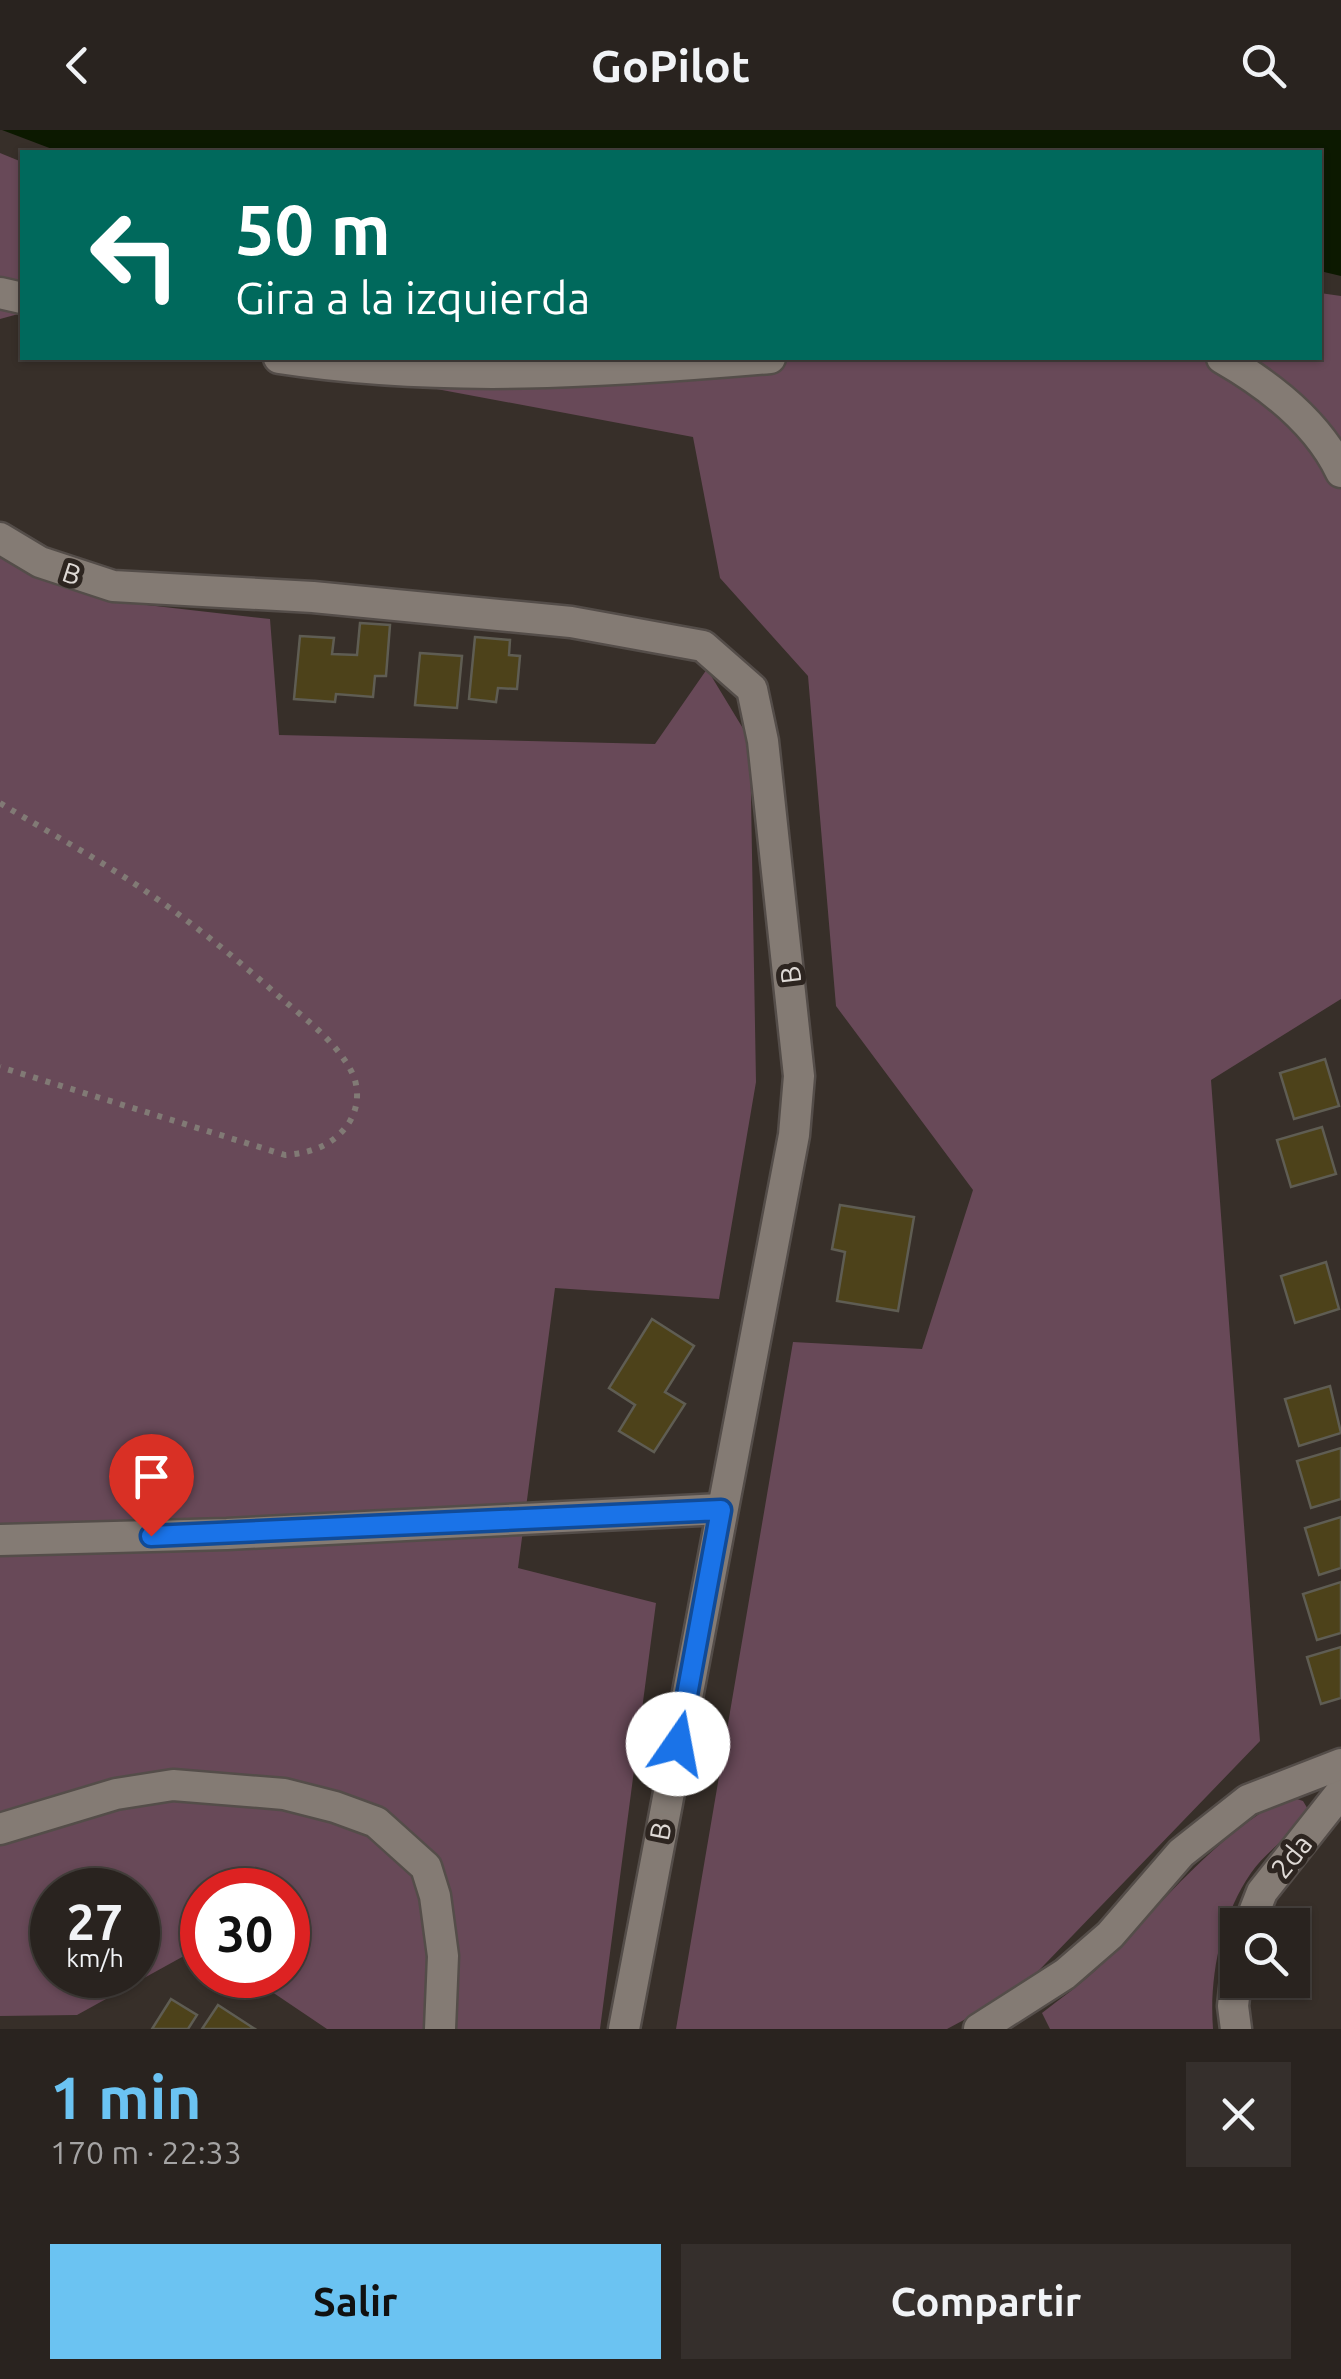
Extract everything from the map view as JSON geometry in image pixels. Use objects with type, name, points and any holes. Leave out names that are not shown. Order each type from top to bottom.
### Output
[{"type":"street","points":[[294,360],[449,374],[746,360]]},
{"type":"street","points":[[1225,360],[1273,388],[1309,426],[1341,472]]},
{"type":"street","name":"B","points":[[0,538],[40,562],[113,586],[313,597],[571,622],[704,646],[752,689],[763,742],[799,1076],[787,1173],[624,2029]]},
{"type":"street","points":[[0,1540],[227,1534],[721,1510]]},
{"type":"street","points":[[979,2029],[1076,1964],[1110,1935],[1181,1853],[1248,1800],[1341,1764]]},
{"type":"street","points":[[0,1829],[116,1794],[173,1784],[284,1794],[376,1822],[426,1866],[444,1956],[440,2029]]},
{"type":"street","name":"2da","points":[[1256,1908],[1262,1892],[1341,1792]]},
{"type":"street","points":[[1234,1998],[1236,2029]]},
{"type":"path","points":[[0,804],[140,886],[246,967],[312,1024],[342,1058],[353,1075],[358,1094],[350,1120],[336,1138],[306,1153],[285,1155],[0,1067]]},
{"type":"shaded area","points":[[2,130],[1341,130],[1341,276],[1322,271],[1322,150],[55,150]]},
{"type":"shaded area","points":[[0,153],[20,161],[20,314],[0,319]]},
{"type":"shaded area","points":[[1322,293],[1341,296],[1341,999],[1211,1080],[1260,1741],[1020,1990],[947,2029],[676,2029],[793,1342],[922,1349],[973,1190],[836,1006],[808,676],[720,578],[693,437],[282,360],[1322,360]]},
{"type":"shaded area","points":[[0,522],[21,538],[138,604],[270,619],[279,735],[655,744],[707,669],[750,740],[756,1082],[719,1299],[555,1288],[518,1568],[656,1603],[600,2029],[327,2029],[281,1998],[310,1998],[310,1868],[180,1868],[180,1958],[160,1969],[160,1868],[30,1868],[30,1998],[108,1998],[77,2015],[0,2016]]},
{"type":"shaded area","points":[[1288,1796],[1303,1801],[1309,1811],[1257,1865],[1232,1908],[1220,1908],[1213,2029],[1050,2029],[1042,2013],[1097,1969],[1186,1876],[1259,1814]]},
{"type":"building","points":[[360,623],[390,625],[386,676],[375,676],[373,697],[336,694],[335,702],[294,699],[300,636],[334,638],[332,654],[357,655]]},
{"type":"building","points":[[475,637],[510,640],[509,655],[520,656],[517,689],[498,688],[496,702],[469,699]]},
{"type":"building","points":[[420,653],[462,656],[457,708],[415,705]]},
{"type":"building","points":[[1325,1059],[1339,1106],[1294,1119],[1280,1073]]},
{"type":"building","points":[[1322,1127],[1336,1174],[1291,1187],[1277,1140]]},
{"type":"building","points":[[840,1205],[914,1217],[898,1311],[837,1301],[845,1252],[832,1249]]},
{"type":"building","points":[[1326,1262],[1339,1309],[1295,1323],[1281,1276]]},
{"type":"building","points":[[652,1319],[694,1346],[665,1392],[685,1404],[654,1452],[619,1431],[635,1405],[609,1388]]},
{"type":"building","points":[[1330,1386],[1341,1433],[1299,1446],[1285,1399]]},
{"type":"building","points":[[1341,1448],[1341,1499],[1311,1508],[1297,1461]]},
{"type":"building","points":[[1341,1517],[1341,1568],[1319,1575],[1305,1528]]},
{"type":"building","points":[[1341,1582],[1341,1633],[1317,1640],[1303,1594]]},
{"type":"building","points":[[1341,1647],[1341,1698],[1321,1704],[1307,1657]]},
{"type":"building","points":[[171,1999],[197,2015],[188,2029],[152,2029]]},
{"type":"building","points":[[218,2005],[255,2029],[202,2029]]},
{"type":"route","points":[[151,1536],[721,1510],[678,1744]]}]
